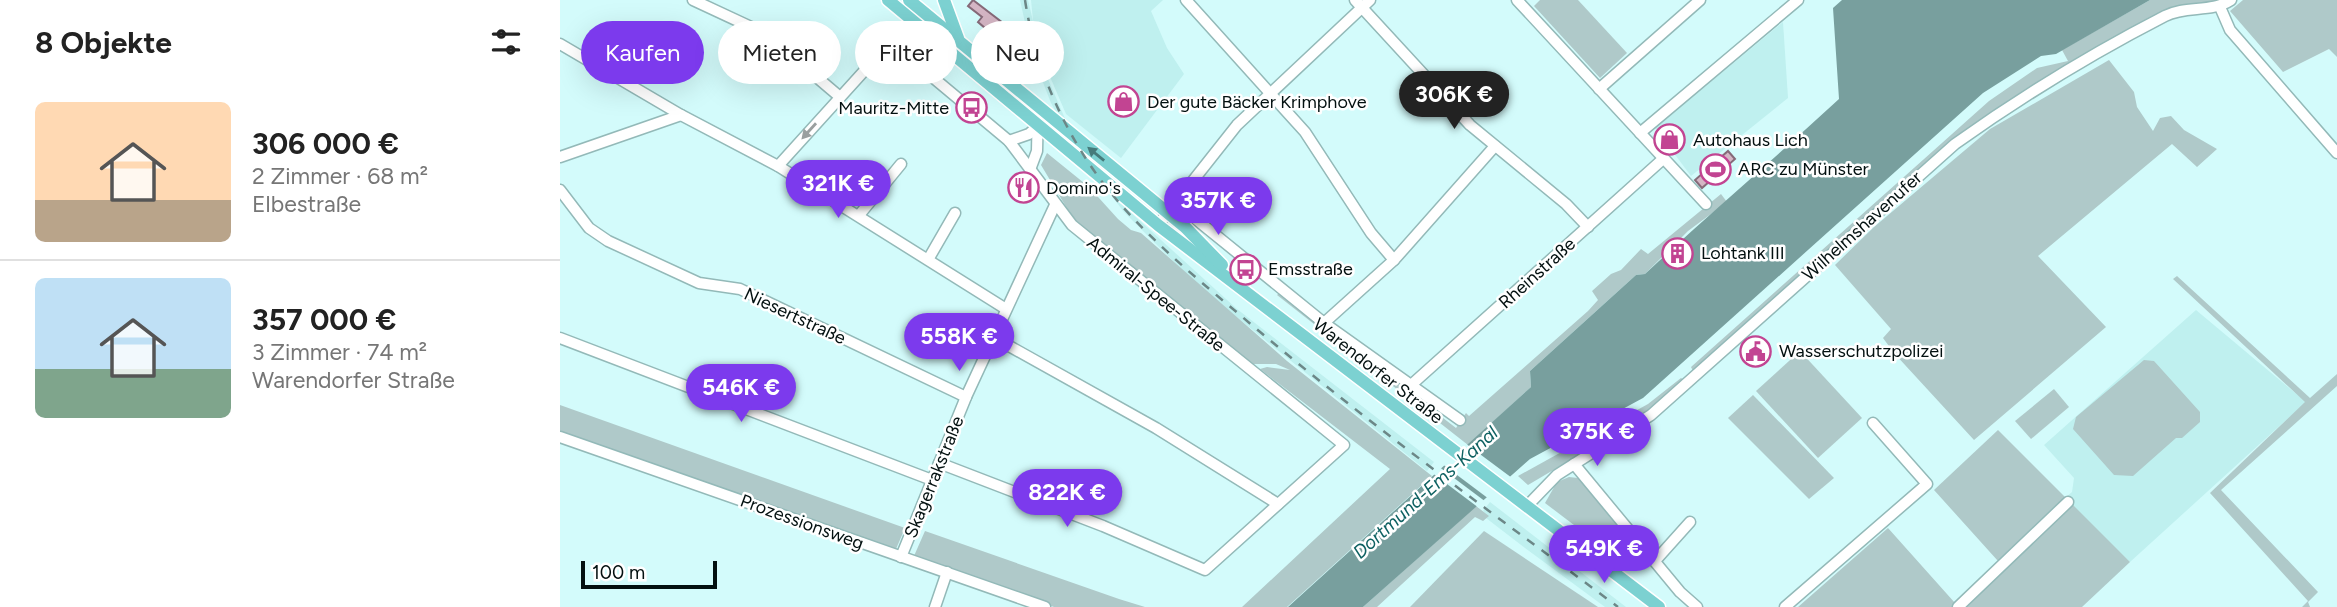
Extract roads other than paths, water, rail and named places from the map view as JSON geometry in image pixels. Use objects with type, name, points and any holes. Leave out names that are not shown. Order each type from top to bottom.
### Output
[{"type":"main road","name":"Warendorfer Straße","points":[[888,0],[913,21]]},
{"type":"main road","points":[[944,0],[960,42]]},
{"type":"main road","name":"Warendorfer Straße","points":[[915,2],[1038,107],[1172,208],[1245,288]]},
{"type":"main road","points":[[913,21],[915,2]]},
{"type":"main road","name":"Warendorfer Straße","points":[[957,59],[1158,225],[1245,288],[1659,607]]},
{"type":"street","points":[[693,0],[766,34],[841,97]]},
{"type":"street","points":[[1186,0],[1305,132],[1371,233],[1394,260]]},
{"type":"street","points":[[1598,89],[1700,0]]},
{"type":"street","points":[[1640,133],[1798,0]]},
{"type":"street","name":"Wilhelmshavenufer","points":[[1527,506],[1536,493],[1574,464],[1651,415],[1955,144],[1996,115],[2167,15],[2220,7],[2231,0]]},
{"type":"street","points":[[1158,225],[1237,125],[1362,2],[1447,102],[1495,146],[1566,204],[1588,227]]},
{"type":"street","points":[[1524,2],[1598,89],[1706,204]]},
{"type":"street","points":[[2220,7],[2230,30],[2337,153]]},
{"type":"street","points":[[560,44],[681,115],[778,166],[860,214],[1006,309]]},
{"type":"street","points":[[778,166],[855,81]]},
{"type":"street","points":[[941,84],[1009,141],[1031,167]]},
{"type":"street","points":[[1031,167],[1037,150],[1038,107]]},
{"type":"street","points":[[560,156],[681,115]]},
{"type":"street","points":[[1009,141],[1029,134],[1037,127]]},
{"type":"street","points":[[1324,323],[1394,260],[1495,146]]},
{"type":"street","name":"Rheinstraße","points":[[1410,386],[1663,159]]},
{"type":"street","points":[[860,214],[901,163]]},
{"type":"street","name":"Admiral-Spee-Straße","points":[[1031,167],[1055,205],[1081,233],[1345,445],[1278,504]]},
{"type":"street","name":"Niesertstraße","points":[[560,190],[589,228],[608,241],[698,283],[740,289],[966,397]]},
{"type":"street","name":"Skagerrakstraße","points":[[901,557],[966,397],[1055,205]]},
{"type":"street","name":"Warendorfer Straße","points":[[1172,208],[1324,323],[1460,420]]},
{"type":"street","points":[[929,258],[955,213]]},
{"type":"street","points":[[939,463],[1103,526],[1205,570],[1278,504],[1180,442],[993,337]]},
{"type":"street","points":[[560,338],[932,480]]},
{"type":"street","points":[[1785,607],[1927,484],[1873,423]]},
{"type":"street","name":"Prozessionsweg","points":[[560,437],[1045,607]]},
{"type":"street","points":[[1574,464],[1696,607]]},
{"type":"street","points":[[1958,607],[2068,502]]},
{"type":"street","points":[[1655,561],[1690,522]]},
{"type":"street","points":[[935,607],[947,572]]},
{"type":"water","name":"Dortmund-Ems-Kanal","points":[[1842,0],[2150,0],[2056,54],[2041,56],[1983,93],[1643,398],[1530,459],[1363,607],[1288,607],[1531,387],[1530,371],[1636,275],[1645,274],[1839,99],[1833,8]]},
{"type":"railway","points":[[1025,0],[1035,48],[1062,116],[1086,159],[1116,200],[1134,219],[1192,274],[1342,399],[1618,607]]},
{"type":"place","name":"Der gute Bäcker Krimphove","points":[[1124,102]]},
{"type":"place","name":"Mauritz-Mitte","points":[[972,108]]},
{"type":"place","name":"Autohaus Lich","points":[[1670,140]]},
{"type":"place","name":"ARC zu Münster","points":[[1715,169]]},
{"type":"place","name":"Domino's","points":[[1023,188]]},
{"type":"place","name":"Lohtank III","points":[[1678,253]]},
{"type":"place","name":"Emsstraße","points":[[1245,269]]},
{"type":"place","name":"Wasserschutzpolizei","points":[[1756,351]]}]
